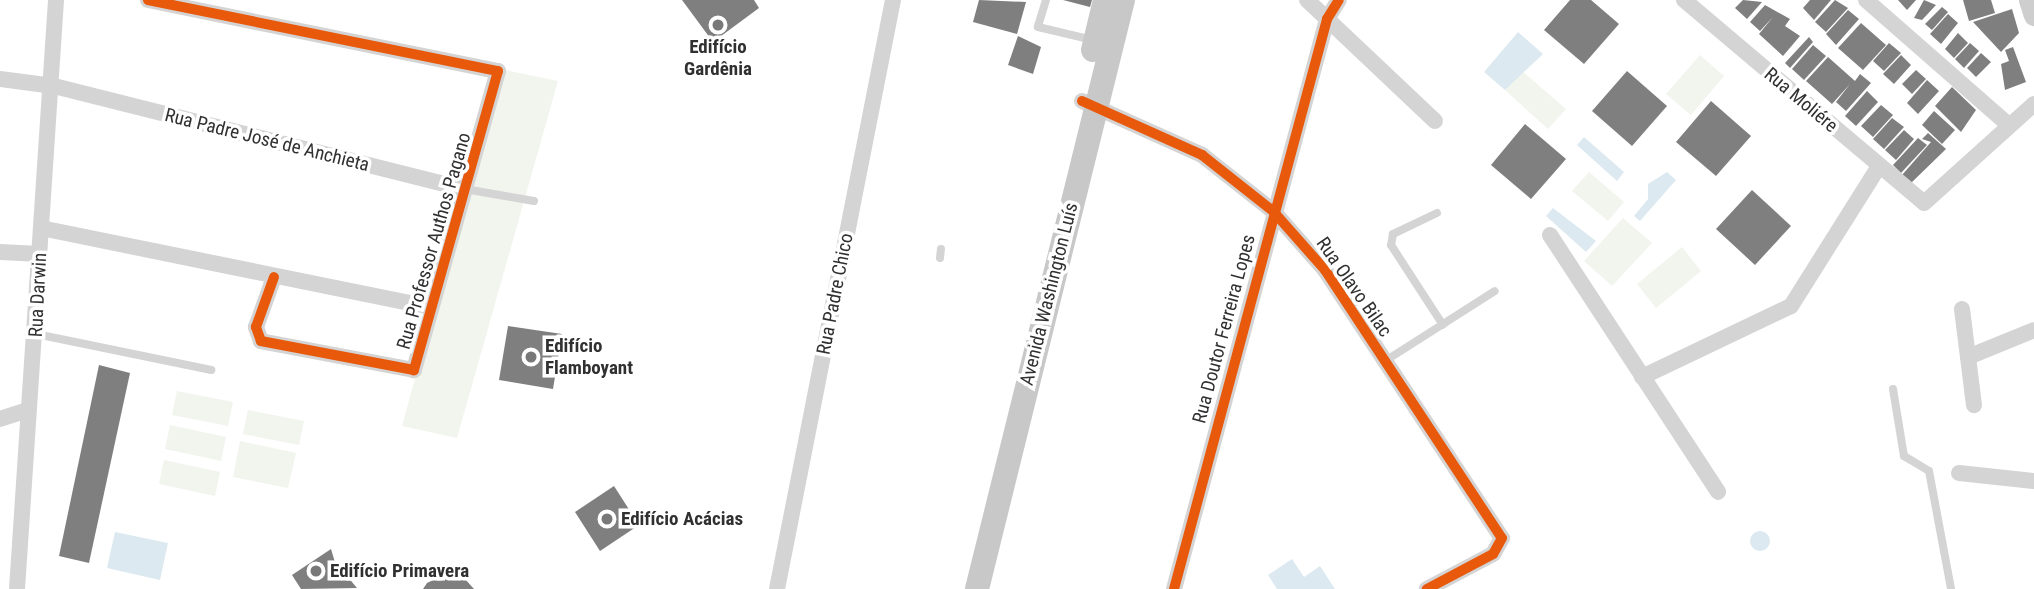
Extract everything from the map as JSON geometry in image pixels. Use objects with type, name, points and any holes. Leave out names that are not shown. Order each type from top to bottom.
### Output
[{"type":"main road","name":"Avenida Washington Luís","points":[[977,589],[1103,42],[1105,0]]},
{"type":"main road","name":"Avenida Washington Luís","points":[[1103,42],[1123,0]]},
{"type":"main road","name":"Avenida Washington Luís","points":[[962,589],[1089,103]]},
{"type":"street","name":"Rua Darwin","points":[[17,589],[27,410],[36,334],[41,228],[54,86],[56,0]]},
{"type":"street","name":"Rua Professor Authos Pagano","points":[[148,0],[494,68],[499,77],[430,307],[417,365],[410,372],[261,341],[256,327],[274,277]]},
{"type":"street","name":"Rua Padre Chico","points":[[777,589],[894,0]]},
{"type":"street","points":[[1307,0],[1435,121]]},
{"type":"street","name":"Rua Doutor Ferreira Lopes","points":[[1174,589],[1273,211],[1327,19],[1339,0]]},
{"type":"street","points":[[1866,0],[2009,125],[2034,104]]},
{"type":"street","points":[[2029,0],[2034,15]]},
{"type":"street","name":"Rua Moliére","points":[[1687,1],[1918,200],[1929,200],[2009,125]]},
{"type":"street","name":"Rua Padre José de Anchieta","points":[[0,79],[54,86],[466,189]]},
{"type":"street","name":"Rua Olavo Bilac","points":[[1089,103],[1202,155],[1273,211],[1325,270],[1502,538],[1493,554],[1427,589]]},
{"type":"street","points":[[1642,377],[1791,306],[1879,166]]},
{"type":"street","points":[[41,228],[430,307]]},
{"type":"street","points":[[1550,235],[1718,492]]},
{"type":"street","points":[[0,252],[40,254]]},
{"type":"street","points":[[1962,309],[1974,405]]},
{"type":"street","points":[[1968,357],[2034,330]]},
{"type":"street","points":[[0,419],[27,410]]},
{"type":"street","points":[[1959,473],[2034,481]]},
{"type":"lane","points":[[1046,0],[1038,27],[1103,42]]},
{"type":"lane","name":"Rua Padre José de Anchieta","points":[[466,189],[534,201]]},
{"type":"lane","points":[[1437,213],[1393,234],[1391,245],[1443,325]]},
{"type":"lane","points":[[1385,361],[1495,291]]},
{"type":"lane","points":[[36,334],[211,370]]},
{"type":"lane","points":[[1894,389],[1904,456],[1929,471],[1951,589]]},
{"type":"shaded area","points":[[1518,32],[1543,54],[1505,90],[1484,72]]},
{"type":"shaded area","points":[[1700,55],[1724,76],[1691,115],[1666,94]]},
{"type":"shaded area","points":[[500,69],[558,81],[457,438],[402,426]]},
{"type":"shaded area","points":[[1522,71],[1566,109],[1548,129],[1505,90]]},
{"type":"shaded area","points":[[1584,137],[1624,172],[1617,181],[1577,145]]},
{"type":"shaded area","points":[[1589,172],[1624,202],[1608,221],[1572,191]]},
{"type":"shaded area","points":[[1667,172],[1676,180],[1640,221],[1634,216],[1648,199],[1648,184]]},
{"type":"shaded area","points":[[1553,208],[1596,241],[1586,252],[1546,216]]},
{"type":"shaded area","points":[[1623,218],[1652,243],[1612,286],[1584,261]]},
{"type":"shaded area","points":[[1682,247],[1701,271],[1656,308],[1637,284]]},
{"type":"shaded area","points":[[177,391],[233,402],[228,426],[172,415]]},
{"type":"shaded area","points":[[248,410],[304,421],[299,445],[243,434]]},
{"type":"shaded area","points":[[170,425],[226,437],[221,461],[165,449]]},
{"type":"shaded area","points":[[240,441],[296,453],[288,488],[233,477]]},
{"type":"shaded area","points":[[164,460],[220,472],[215,496],[159,484]]},
{"type":"shaded area","points":[[1756,531],[1764,531],[1770,541],[1764,551],[1756,551],[1750,545],[1750,537]]},
{"type":"shaded area","points":[[115,532],[168,543],[160,580],[107,568]]},
{"type":"shaded area","points":[[1292,559],[1304,577],[1320,566],[1335,589],[1277,589],[1268,575]]},
{"type":"building","name":"Edifício Gardênia","points":[[682,0],[754,0],[759,8],[713,42]]},
{"type":"building","points":[[979,0],[1026,2],[1017,34],[973,22]]},
{"type":"building","points":[[1063,0],[1092,0],[1090,7]]},
{"type":"building","points":[[1570,0],[1591,0],[1619,24],[1584,64],[1544,30]]},
{"type":"building","points":[[1743,0],[1762,2],[1747,19],[1735,8]]},
{"type":"building","points":[[1810,0],[1831,0],[1814,20],[1803,8]]},
{"type":"building","points":[[1835,0],[1848,8],[1826,32],[1815,22]]},
{"type":"building","points":[[1898,0],[1916,0],[1907,10]]},
{"type":"building","points":[[1924,0],[1936,5],[1922,20],[1914,18]]},
{"type":"building","points":[[1963,0],[1991,0],[1995,13],[1969,21]]},
{"type":"building","points":[[1765,5],[1790,19],[1785,26],[1800,36],[1783,56],[1759,34],[1773,17],[1760,31],[1750,22]]},
{"type":"building","points":[[1942,7],[1948,12],[1932,30],[1925,24]]},
{"type":"building","points":[[2012,9],[2019,33],[2001,52],[1973,22]]},
{"type":"building","points":[[1848,10],[1859,19],[1836,45],[1826,34]]},
{"type":"building","points":[[1948,14],[1958,23],[1941,44],[1930,34]]},
{"type":"building","points":[[1861,23],[1886,45],[1863,70],[1838,48]]},
{"type":"building","points":[[1958,33],[1968,43],[1954,58],[1945,49]]},
{"type":"building","points":[[1018,36],[1041,47],[1033,74],[1008,65]]},
{"type":"building","points":[[1809,37],[1813,42],[1790,68],[1785,63]]},
{"type":"building","points":[[1889,43],[1901,53],[1884,71],[1873,61]]},
{"type":"building","points":[[1970,43],[1979,51],[1964,68],[1955,59]]},
{"type":"building","points":[[1813,45],[1826,56],[1804,80],[1792,69]]},
{"type":"building","points":[[2013,47],[2026,82],[2005,90],[2001,64],[2009,61],[2005,50]]},
{"type":"building","points":[[1981,53],[1991,62],[1976,77],[1967,68]]},
{"type":"building","points":[[1901,55],[1911,65],[1894,84],[1883,74]]},
{"type":"building","points":[[1828,57],[1855,81],[1860,74],[1871,83],[1846,111],[1836,102],[1850,84],[1832,104],[1806,81]]},
{"type":"building","points":[[1916,70],[1926,79],[1912,94],[1902,84]]},
{"type":"building","points":[[1627,71],[1667,106],[1632,146],[1592,111]]},
{"type":"building","points":[[1927,80],[1939,91],[1918,114],[1907,103]]},
{"type":"building","points":[[1952,87],[1976,110],[1961,132],[1935,106]]},
{"type":"building","points":[[1867,91],[1878,102],[1856,126],[1845,116]]},
{"type":"building","points":[[1711,101],[1751,136],[1716,176],[1676,142]]},
{"type":"building","points":[[1881,105],[1893,115],[1873,137],[1861,126]]},
{"type":"building","points":[[1934,111],[1955,130],[1942,144],[1922,125]]},
{"type":"building","points":[[1892,118],[1904,127],[1884,149],[1873,139]]},
{"type":"building","points":[[1525,124],[1566,159],[1531,199],[1491,165]]},
{"type":"building","points":[[1904,130],[1914,139],[1896,160],[1885,150]]},
{"type":"building","points":[[1928,133],[1946,149],[1910,184],[1902,175],[1931,142],[1922,139]]},
{"type":"building","points":[[1918,138],[1927,145],[1901,173],[1893,165]]},
{"type":"building","points":[[1752,190],[1791,226],[1755,265],[1716,229]]},
{"type":"building","name":"Edifício Flamboyant","points":[[508,326],[562,334],[553,389],[499,380]]},
{"type":"building","points":[[99,365],[130,373],[89,563],[59,556]]},
{"type":"building","name":"Edifício Acácias","points":[[614,486],[639,525],[600,551],[575,512]]},
{"type":"building","name":"Edifício Primavera","points":[[331,549],[340,579],[347,576],[357,588],[301,589],[292,575]]},
{"type":"building","points":[[456,569],[474,589],[423,589],[427,583]]},
{"type":"cycle path","points":[[148,0],[498,71],[414,370],[261,341],[256,327],[274,277]]},
{"type":"cycle path","points":[[1174,589],[1327,19],[1339,0]]},
{"type":"cycle path","points":[[1082,101],[1202,155],[1273,211],[1325,270],[1502,538],[1493,554],[1427,589]]},
{"type":"place","name":"Edifício Gardênia","points":[[718,25]]},
{"type":"place","name":"Edifício Flamboyant","points":[[531,357]]},
{"type":"place","name":"Edifício Acácias","points":[[607,519]]},
{"type":"place","name":"Edifício Primavera","points":[[316,571]]}]
